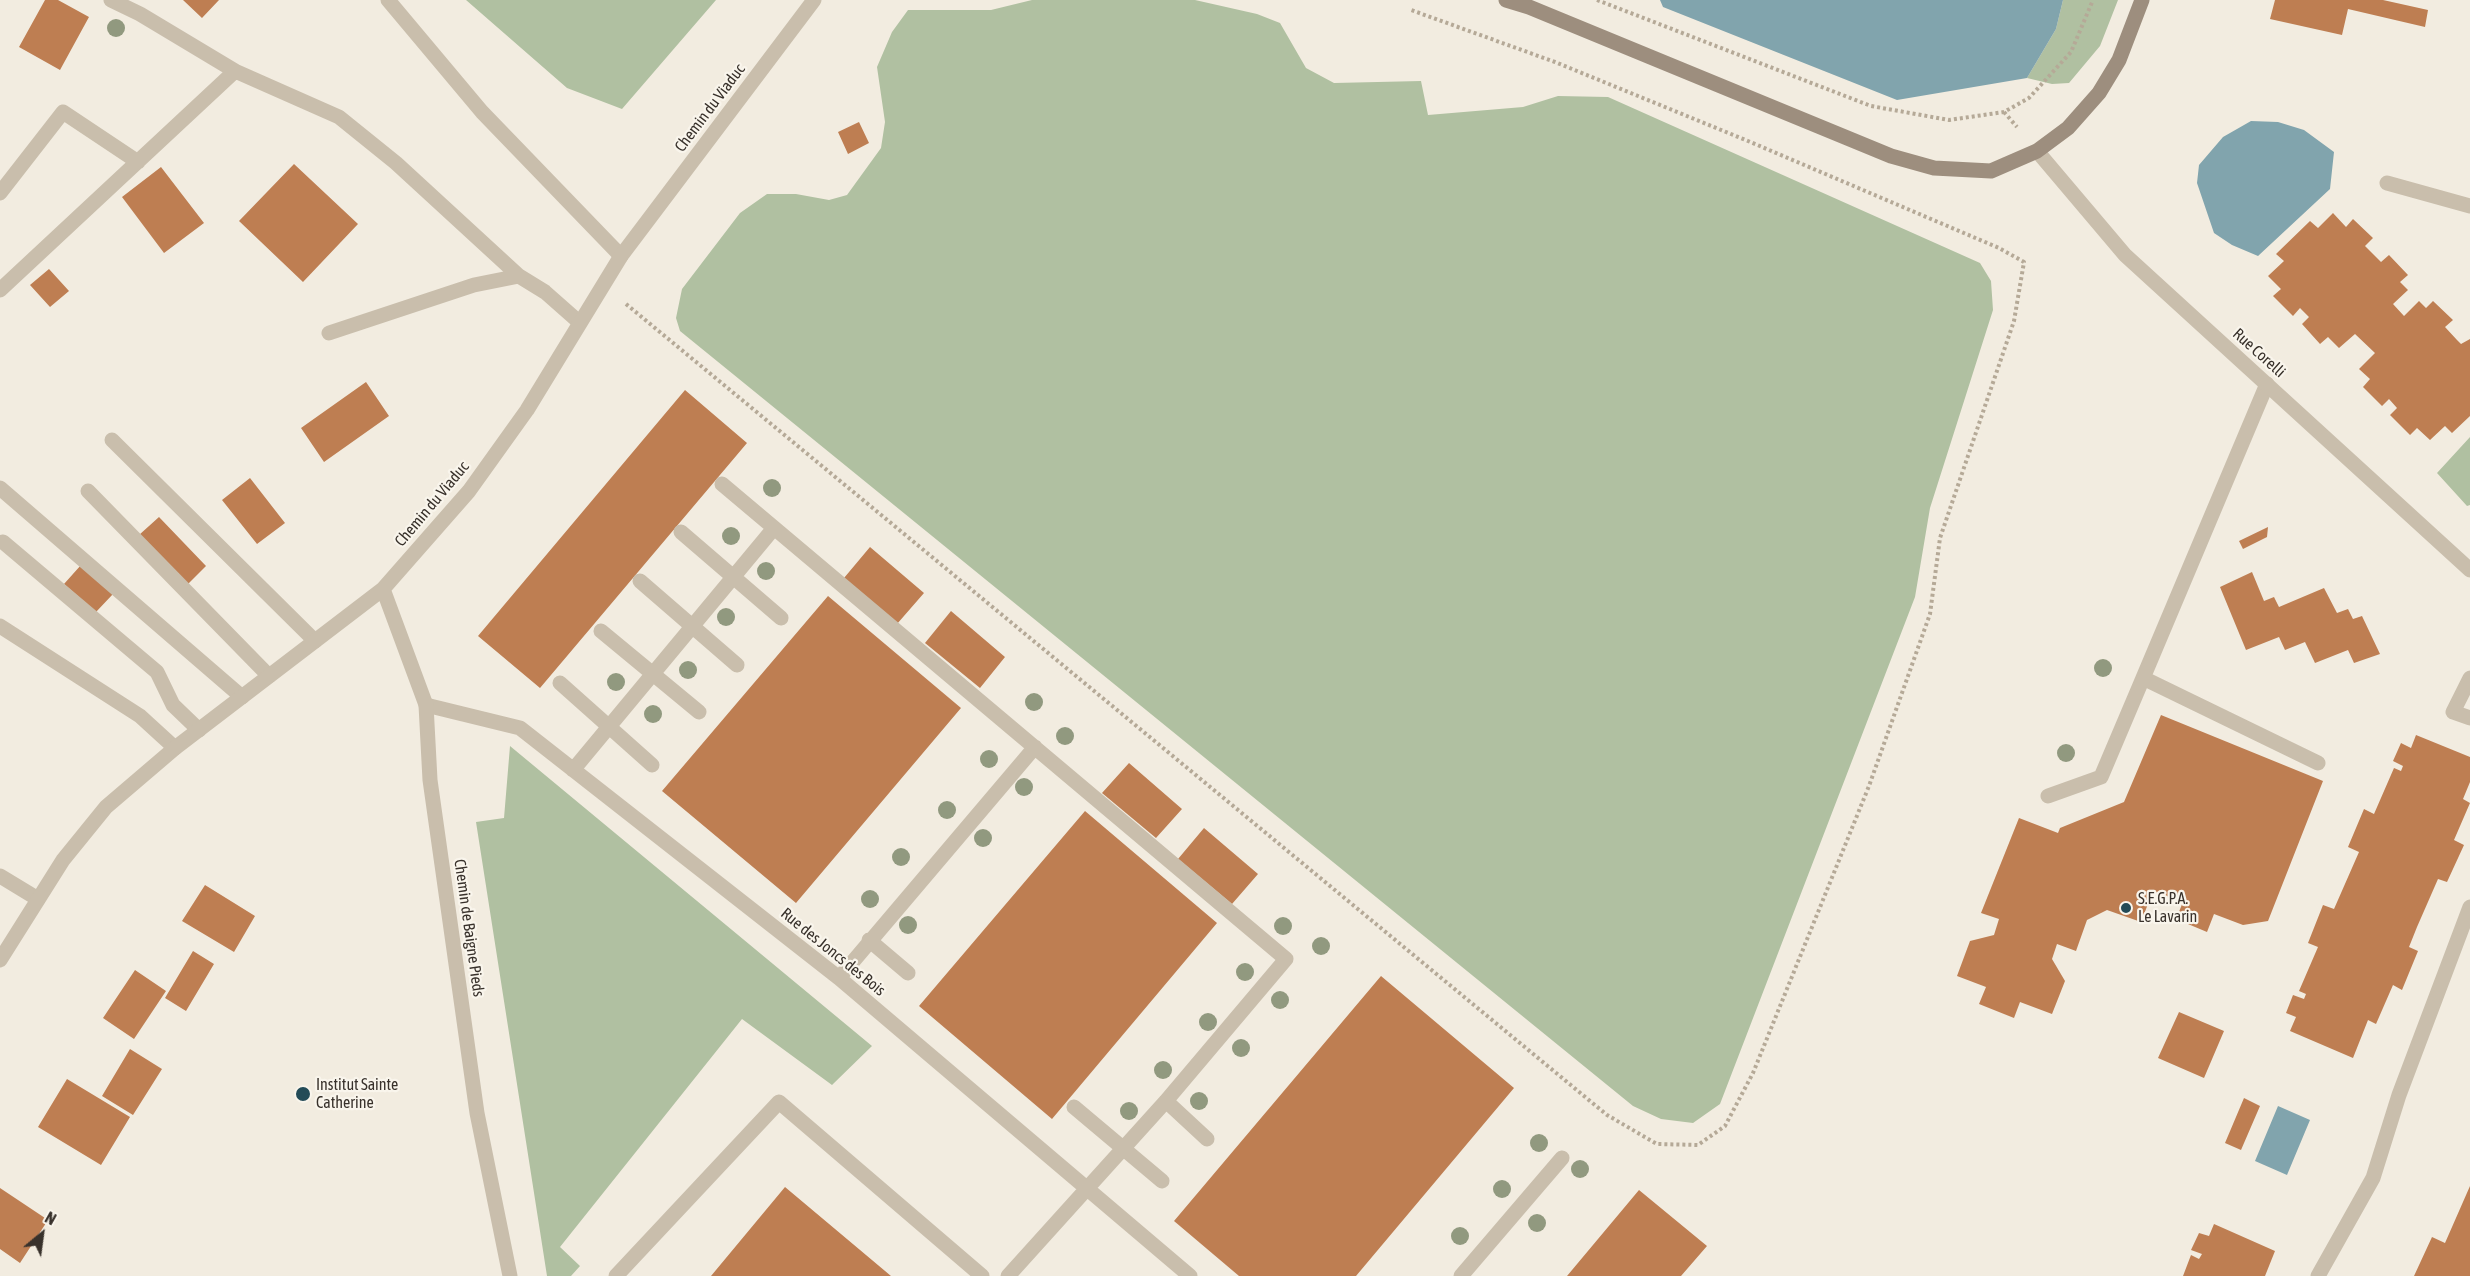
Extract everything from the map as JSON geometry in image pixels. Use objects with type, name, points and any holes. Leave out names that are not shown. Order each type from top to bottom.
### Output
[{"type":"main road","points":[[1506,0],[1529,7],[1891,156],[1934,168],[1991,171],[2037,151],[2068,128],[2099,93],[2119,60],[2142,0]]},
{"type":"street","points":[[111,0],[140,14],[235,71],[339,117],[396,162],[519,276],[545,292],[579,322]]},
{"type":"street","points":[[388,0],[482,112],[621,256]]},
{"type":"street","name":"Chemin du Viaduc","points":[[0,960],[63,860],[106,807],[175,748],[383,589],[469,490],[500,450],[621,256],[814,0]]},
{"type":"street","points":[[0,290],[235,71]]},
{"type":"street","points":[[0,193],[63,112],[138,162]]},
{"type":"street","name":"Rue Corelli","points":[[2037,151],[2125,255],[2470,570]]},
{"type":"street","points":[[2387,183],[2470,206]]},
{"type":"street","points":[[329,333],[474,285],[519,276]]},
{"type":"street","points":[[2048,796],[2101,777],[2267,384]]},
{"type":"street","points":[[112,440],[315,641]]},
{"type":"street","points":[[722,484],[1286,959],[1166,1101],[1008,1276]]},
{"type":"street","points":[[0,488],[242,697]]},
{"type":"street","points":[[88,491],[269,676]]},
{"type":"street","points":[[573,770],[774,528]]},
{"type":"street","points":[[681,532],[781,618]]},
{"type":"street","points":[[3,542],[157,672],[173,705],[199,730]]},
{"type":"street","points":[[640,580],[737,665]]},
{"type":"street","name":"Chemin de Baigne Pieds","points":[[383,589],[426,705],[430,780],[477,1113],[510,1276]]},
{"type":"street","points":[[0,626],[140,716],[175,748]]},
{"type":"street","points":[[601,631],[699,712]]},
{"type":"street","points":[[2143,678],[2318,763]]},
{"type":"street","points":[[2470,678],[2453,712],[2470,718]]},
{"type":"street","points":[[560,683],[652,765]]},
{"type":"street","name":"Rue des Joncs des Bois","points":[[426,705],[520,728],[839,978],[1190,1276]]},
{"type":"street","points":[[839,978],[1035,747]]},
{"type":"street","points":[[0,876],[38,899]]},
{"type":"street","points":[[2318,1276],[2373,1178],[2398,1095],[2470,907]]},
{"type":"street","points":[[869,940],[908,973]]},
{"type":"street","points":[[1166,1101],[1206,1140]]},
{"type":"street","points":[[616,1276],[779,1102],[982,1276]]},
{"type":"street","points":[[1074,1107],[1162,1181]]},
{"type":"street","points":[[1461,1276],[1562,1158]]},
{"type":"path","points":[[1597,0],[1871,106],[1949,120],[2004,112],[2029,98],[2071,52],[2093,0]]},
{"type":"path","points":[[626,304],[1607,1114],[1658,1144],[1698,1145],[1725,1126],[1753,1073],[1869,786],[1930,614],[1940,538],[2014,321],[2024,262],[1999,248],[1748,141],[1555,62],[1411,10]]},
{"type":"green space","points":[[466,0],[716,0],[622,109],[567,88]]},
{"type":"green space","points":[[1032,0],[1195,0],[1257,14],[1280,23],[1306,68],[1334,83],[1421,81],[1428,115],[1523,107],[1558,96],[1608,97],[1980,263],[1991,281],[1993,310],[1930,508],[1915,597],[1720,1104],[1693,1123],[1661,1119],[1633,1106],[680,331],[676,318],[682,289],[740,213],[767,194],[796,194],[829,200],[847,195],[881,148],[885,122],[877,67],[892,32],[908,10],[991,10]]},
{"type":"green space","points":[[2063,0],[2118,0],[2100,46],[2069,83],[2052,84],[2027,78],[2056,29]]},
{"type":"green space","points":[[2470,437],[2470,505],[2467,506],[2437,473]]},
{"type":"green space","points":[[510,746],[872,1046],[832,1085],[742,1019],[560,1247],[580,1266],[571,1276],[547,1276],[476,822],[504,818]]},
{"type":"water","points":[[1660,0],[2063,0],[2056,29],[2027,78],[1897,100],[1663,7]]},
{"type":"water","points":[[2251,121],[2278,122],[2304,130],[2334,152],[2330,189],[2258,256],[2232,245],[2214,233],[2197,183],[2199,165],[2223,137]]},
{"type":"water","points":[[2278,1106],[2310,1120],[2287,1175],[2255,1161]]},
{"type":"building","points":[[45,0],[58,0],[89,17],[60,70],[19,47]]},
{"type":"building","points":[[183,0],[219,0],[202,18]]},
{"type":"building","points":[[2275,0],[2383,0],[2428,10],[2425,27],[2348,9],[2342,35],[2270,19]]},
{"type":"building","points":[[859,122],[869,143],[848,154],[838,132]]},
{"type":"building","points":[[294,164],[358,224],[303,282],[239,221]]},
{"type":"building","points":[[161,167],[204,223],[164,253],[122,197]]},
{"type":"building","points":[[2333,213],[2346,227],[2353,219],[2373,238],[2365,246],[2381,262],[2389,255],[2408,275],[2400,282],[2408,290],[2393,304],[2404,316],[2419,301],[2426,308],[2433,301],[2453,320],[2445,327],[2457,340],[2461,344],[2470,339],[2470,416],[2452,433],[2445,426],[2430,440],[2417,428],[2410,435],[2390,415],[2397,408],[2389,399],[2382,406],[2363,387],[2370,379],[2359,369],[2375,353],[2355,334],[2339,348],[2328,337],[2320,344],[2302,324],[2309,317],[2300,308],[2293,316],[2273,296],[2281,289],[2268,276],[2284,261],[2276,254],[2310,221],[2318,228]]},
{"type":"building","points":[[49,269],[69,291],[50,307],[30,285]]},
{"type":"building","points":[[366,382],[389,416],[324,462],[301,428]]},
{"type":"building","points":[[685,390],[747,443],[540,688],[478,636]]},
{"type":"building","points":[[250,478],[285,523],[257,544],[222,500]]},
{"type":"building","points":[[159,517],[206,566],[187,585],[139,535]]},
{"type":"building","points":[[2268,527],[2267,537],[2243,549],[2239,541]]},
{"type":"building","points":[[870,547],[924,593],[897,624],[844,578]]},
{"type":"building","points":[[81,565],[113,594],[96,612],[64,584]]},
{"type":"building","points":[[2252,572],[2264,601],[2274,597],[2279,607],[2324,588],[2337,613],[2348,609],[2353,619],[2362,616],[2380,654],[2354,663],[2348,650],[2315,663],[2305,642],[2285,650],[2279,637],[2246,650],[2220,587]]},
{"type":"building","points":[[828,596],[961,708],[796,903],[662,791]]},
{"type":"building","points":[[951,611],[1005,657],[980,688],[925,643]]},
{"type":"building","points":[[2161,715],[2323,781],[2268,921],[2243,925],[2214,914],[2207,932],[2176,919],[2183,902],[2153,891],[2141,922],[2107,910],[2087,920],[2076,951],[2057,944],[2052,959],[2065,981],[2052,1014],[2020,1002],[2014,1018],[1979,1004],[1986,987],[1957,976],[1970,941],[1994,935],[1999,919],[1981,913],[2019,818],[2058,833],[2060,828],[2124,802]]},
{"type":"building","points":[[2416,735],[2470,757],[2470,782],[2463,799],[2470,803],[2454,840],[2464,845],[2447,882],[2438,879],[2417,927],[2409,947],[2418,951],[2402,990],[2393,985],[2376,1024],[2368,1020],[2353,1058],[2290,1031],[2296,1017],[2286,1013],[2293,995],[2304,999],[2306,994],[2299,991],[2318,947],[2308,943],[2323,905],[2334,909],[2359,852],[2348,847],[2364,809],[2374,814],[2394,768],[2401,771],[2403,766],[2393,761],[2401,743],[2411,748]]},
{"type":"building","points":[[1129,763],[1182,809],[1156,838],[1102,793]]},
{"type":"building","points":[[1085,811],[1217,923],[1052,1119],[919,1006]]},
{"type":"building","points":[[1204,828],[1258,874],[1232,904],[1178,859]]},
{"type":"building","points":[[205,885],[255,916],[234,952],[182,921]]},
{"type":"building","points":[[193,951],[214,964],[186,1011],[165,998]]},
{"type":"building","points":[[135,970],[166,991],[134,1039],[103,1018]]},
{"type":"building","points":[[1381,976],[1514,1088],[1356,1276],[1239,1276],[1174,1221]]},
{"type":"building","points":[[2179,1012],[2224,1031],[2204,1078],[2158,1058]]},
{"type":"building","points":[[130,1049],[162,1069],[133,1115],[102,1096]]},
{"type":"building","points":[[67,1079],[130,1117],[101,1165],[38,1127]]},
{"type":"building","points":[[2244,1098],[2260,1106],[2241,1150],[2225,1143]]},
{"type":"building","points":[[2470,1186],[2470,1276],[2414,1276],[2432,1237],[2445,1243]]},
{"type":"building","points":[[785,1187],[891,1276],[711,1276]]},
{"type":"building","points":[[0,1188],[48,1220],[20,1263],[0,1249]]},
{"type":"building","points":[[1639,1190],[1707,1246],[1681,1276],[1567,1276]]},
{"type":"building","points":[[2214,1224],[2275,1251],[2265,1276],[2183,1276],[2191,1255],[2199,1259],[2202,1254],[2191,1250],[2199,1233],[2209,1236]]},
{"type":"place","name":"S.E.G.P.A. Le Lavarin","points":[[2126,908]]},
{"type":"place","name":"Institut Sainte Catherine","points":[[303,1094]]}]
